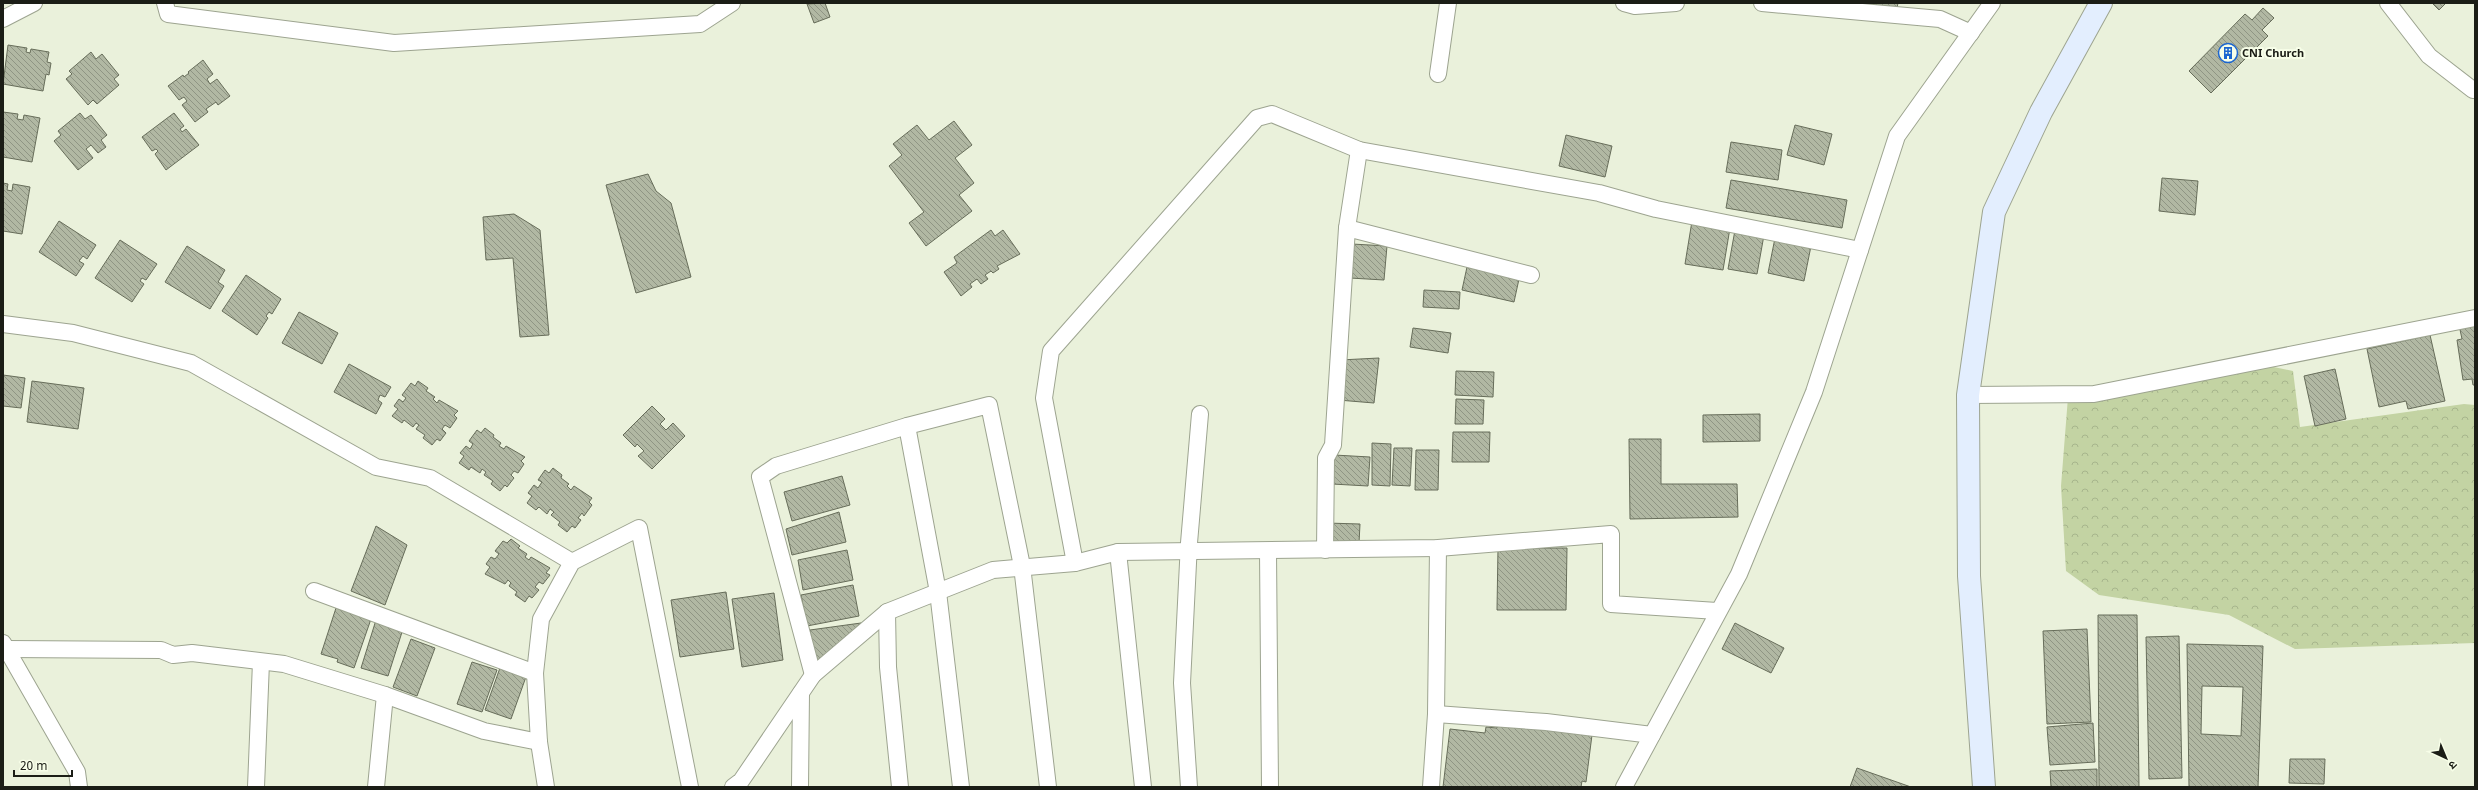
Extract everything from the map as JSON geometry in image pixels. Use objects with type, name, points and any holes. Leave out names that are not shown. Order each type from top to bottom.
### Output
[{"type":"main road","points":[[1984,787],[1969,576],[1968,395],[1994,212],[2041,112],[2101,3]]},
{"type":"street","points":[[3,19],[34,3]]},
{"type":"street","points":[[165,3],[168,14],[394,43],[700,24],[732,3]]},
{"type":"street","points":[[1438,74],[1448,3]]},
{"type":"street","points":[[1624,3],[1635,6],[1676,3]]},
{"type":"street","points":[[1762,3],[1867,8],[1940,19],[1971,33]]},
{"type":"street","points":[[1624,787],[1717,611],[1739,574],[1814,392],[1897,136],[1992,3]]},
{"type":"street","points":[[2388,3],[2429,56],[2473,90],[2475,89]]},
{"type":"street","points":[[1075,563],[1044,398],[1052,351],[1257,118],[1272,114],[1359,150],[1599,193],[1656,209],[1860,250]]},
{"type":"street","points":[[1325,550],[1326,458],[1333,446],[1347,228],[1359,150]]},
{"type":"street","points":[[1347,228],[1531,275]]},
{"type":"street","points":[[1968,395],[2094,394],[2475,318]]},
{"type":"street","points":[[3,324],[73,333],[191,362],[376,467],[430,478],[572,562]]},
{"type":"street","points":[[813,675],[760,477],[776,466],[907,426],[989,405],[1022,566],[1048,787]]},
{"type":"street","points":[[1189,787],[1182,683],[1189,552],[1200,414]]},
{"type":"street","points":[[907,426],[938,592],[961,787]]},
{"type":"street","points":[[546,787],[539,742],[535,673],[542,619],[572,562],[639,528],[690,787]]},
{"type":"street","points":[[733,787],[741,780],[813,675],[887,612],[993,570],[1022,566],[1075,563],[1118,552],[1268,552],[1438,548],[1611,534],[1611,604],[1717,611]]},
{"type":"street","points":[[1431,787],[1436,714],[1438,548]]},
{"type":"street","points":[[1118,552],[1143,787]]},
{"type":"street","points":[[1268,552],[1270,787]]},
{"type":"street","points":[[314,591],[535,673]]},
{"type":"street","points":[[887,612],[888,667],[900,787]]},
{"type":"street","points":[[5,646],[161,650],[173,655],[192,653],[284,664],[385,695],[484,731],[539,742]]},
{"type":"street","points":[[5,646],[77,772],[79,787]]},
{"type":"street","points":[[256,787],[262,662]]},
{"type":"street","points":[[800,787],[801,693]]},
{"type":"street","points":[[376,787],[385,695]]},
{"type":"street","points":[[1436,714],[1546,722],[1652,735]]},
{"type":"green space","points":[[2236,359],[2293,371],[2300,427],[2464,404],[2475,405],[2475,643],[2295,649],[2229,615],[2099,595],[2066,571],[2061,486],[2068,397]]},
{"type":"building","points":[[825,3],[830,17],[814,23],[807,4]]},
{"type":"building","points":[[1873,3],[1898,3],[1897,8],[1873,5]]},
{"type":"building","points":[[2432,3],[2446,3],[2439,10]]},
{"type":"building","name":"CNI Church","points":[[2263,8],[2274,18],[2262,30],[2268,36],[2211,93],[2189,71],[2245,14],[2252,20]]},
{"type":"building","points":[[8,45],[27,48],[26,52],[30,53],[31,49],[49,52],[47,62],[51,63],[49,75],[46,74],[43,91],[3,84]]},
{"type":"building","points":[[91,52],[96,59],[102,54],[119,75],[114,79],[119,85],[97,104],[93,100],[88,105],[66,79],[72,74],[69,71]]},
{"type":"building","points":[[203,60],[213,74],[207,79],[210,84],[217,79],[230,96],[218,105],[216,102],[206,109],[208,112],[195,122],[182,105],[187,101],[184,97],[179,100],[168,86],[183,75],[184,77]]},
{"type":"building","points":[[3,112],[18,114],[17,119],[23,120],[24,115],[40,118],[32,162],[3,157]]},
{"type":"building","points":[[80,113],[85,119],[91,115],[107,135],[101,140],[106,147],[98,153],[91,145],[86,149],[93,158],[78,170],[54,141],[61,135],[58,131]]},
{"type":"building","points":[[174,113],[184,126],[180,129],[182,132],[186,129],[199,145],[166,170],[155,154],[158,151],[156,149],[152,151],[142,137]]},
{"type":"building","points":[[954,121],[972,145],[955,158],[974,183],[959,195],[972,211],[926,246],[909,223],[924,212],[889,166],[902,155],[893,144],[917,125],[929,140]]},
{"type":"building","points":[[1795,125],[1832,134],[1824,165],[1787,155]]},
{"type":"building","points":[[1566,135],[1612,146],[1605,177],[1559,166]]},
{"type":"building","points":[[1731,142],[1782,150],[1778,180],[1726,172]]},
{"type":"building","points":[[648,174],[656,191],[671,203],[691,277],[636,293],[606,185]]},
{"type":"building","points":[[2162,178],[2198,181],[2195,215],[2159,211]]},
{"type":"building","points":[[1731,180],[1847,200],[1842,228],[1726,208]]},
{"type":"building","points":[[3,183],[8,184],[7,190],[12,191],[13,184],[30,187],[22,234],[3,231]]},
{"type":"building","points":[[514,214],[540,230],[549,335],[520,337],[513,258],[486,260],[483,217]]},
{"type":"building","points":[[59,221],[96,245],[87,259],[83,256],[79,261],[84,264],[76,276],[39,252]]},
{"type":"building","points":[[1692,221],[1730,228],[1723,270],[1685,264]]},
{"type":"building","points":[[991,230],[995,236],[1003,230],[1020,254],[997,266],[999,269],[993,273],[991,271],[985,275],[988,279],[981,284],[977,279],[970,284],[972,287],[961,296],[944,272],[957,263],[954,257]]},
{"type":"building","points":[[1735,230],[1764,235],[1757,274],[1728,269]]},
{"type":"building","points":[[1775,238],[1811,246],[1804,281],[1768,273]]},
{"type":"building","points":[[120,240],[157,264],[146,280],[142,278],[140,281],[144,284],[132,302],[95,278]]},
{"type":"building","points":[[1352,244],[1387,246],[1384,280],[1350,278]]},
{"type":"building","points":[[187,246],[225,270],[218,282],[224,286],[210,309],[165,282]]},
{"type":"building","points":[[1467,267],[1519,279],[1514,302],[1462,290]]},
{"type":"building","points":[[246,275],[281,299],[272,314],[269,312],[266,316],[268,318],[257,335],[222,311]]},
{"type":"building","points":[[1424,290],[1460,292],[1459,309],[1423,307]]},
{"type":"building","points":[[299,312],[338,333],[322,364],[282,343]]},
{"type":"building","points":[[2475,322],[2475,385],[2473,385],[2472,379],[2463,380],[2457,340],[2462,339],[2459,325]]},
{"type":"building","points":[[1413,328],[1451,333],[1448,353],[1410,347]]},
{"type":"building","points":[[2430,335],[2445,401],[2408,409],[2406,401],[2379,407],[2367,349]]},
{"type":"building","points":[[1379,358],[1374,403],[1338,400],[1340,360]]},
{"type":"building","points":[[349,364],[391,387],[385,397],[380,395],[378,400],[382,403],[376,414],[334,392]]},
{"type":"building","points":[[2335,369],[2346,419],[2315,426],[2304,376]]},
{"type":"building","points":[[1456,371],[1494,372],[1493,397],[1455,395]]},
{"type":"building","points":[[3,375],[25,378],[21,408],[3,406]]},
{"type":"building","points":[[32,381],[84,388],[78,429],[27,422]]},
{"type":"building","points":[[418,381],[428,388],[426,391],[435,397],[433,399],[437,403],[439,400],[458,411],[454,415],[457,418],[450,428],[445,425],[442,429],[446,433],[440,441],[437,439],[432,445],[423,438],[425,435],[416,429],[419,425],[416,423],[413,427],[404,420],[402,423],[392,416],[398,409],[394,406],[399,399],[403,402],[406,398],[402,395],[411,383],[415,386]]},
{"type":"building","points":[[1456,399],[1484,400],[1483,424],[1455,424]]},
{"type":"building","points":[[652,406],[665,419],[660,424],[666,430],[673,423],[685,436],[652,469],[638,456],[644,451],[637,444],[635,447],[623,435]]},
{"type":"building","points":[[1760,414],[1760,441],[1703,442],[1703,415]]},
{"type":"building","points":[[485,428],[501,443],[499,446],[504,449],[506,446],[525,457],[521,461],[524,464],[518,473],[514,471],[511,475],[514,478],[507,487],[505,485],[500,491],[491,484],[493,481],[484,475],[486,472],[482,469],[480,473],[471,467],[469,470],[459,463],[464,456],[460,453],[466,446],[470,449],[473,444],[469,441],[477,430],[481,433]]},
{"type":"building","points":[[1453,432],[1490,432],[1489,462],[1452,462]]},
{"type":"building","points":[[1629,439],[1661,439],[1661,484],[1737,484],[1738,517],[1630,519]]},
{"type":"building","points":[[1372,443],[1391,444],[1390,486],[1372,485]]},
{"type":"building","points":[[1394,448],[1412,448],[1410,486],[1392,485]]},
{"type":"building","points":[[1416,450],[1439,450],[1438,490],[1415,490]]},
{"type":"building","points":[[1334,455],[1370,457],[1368,486],[1332,484]]},
{"type":"building","points":[[553,468],[562,475],[561,478],[569,484],[567,486],[571,490],[574,486],[592,498],[589,502],[592,505],[584,516],[582,513],[578,518],[581,520],[575,528],[572,526],[567,532],[558,525],[560,522],[551,515],[554,512],[550,509],[547,514],[539,507],[536,510],[527,503],[532,496],[528,493],[534,485],[538,488],[542,482],[538,480],[545,470],[549,473]]},
{"type":"building","points":[[842,476],[850,505],[792,521],[784,492]]},
{"type":"building","points":[[839,512],[846,542],[792,555],[786,529]]},
{"type":"building","points":[[1326,523],[1360,524],[1359,543],[1325,542]]},
{"type":"building","points":[[376,526],[407,545],[385,605],[351,591]]},
{"type":"building","points":[[511,539],[520,546],[518,548],[527,554],[525,557],[529,560],[531,557],[550,568],[546,573],[550,575],[543,584],[539,582],[535,587],[539,590],[532,598],[529,596],[525,602],[515,595],[517,592],[509,586],[511,583],[508,580],[505,584],[485,574],[490,567],[486,564],[491,557],[495,559],[499,554],[495,551],[503,541],[507,543]]},
{"type":"building","points":[[1498,548],[1567,548],[1566,610],[1497,610]]},
{"type":"building","points":[[847,550],[853,580],[803,590],[798,560]]},
{"type":"building","points":[[853,585],[859,616],[807,626],[801,595]]},
{"type":"building","points":[[726,592],[734,649],[680,657],[671,600]]},
{"type":"building","points":[[774,593],[783,660],[742,667],[732,599]]},
{"type":"building","points":[[336,608],[371,619],[354,668],[337,662],[338,659],[321,654]]},
{"type":"building","points":[[2098,615],[2137,615],[2139,787],[2099,787]]},
{"type":"building","points":[[376,620],[403,629],[388,676],[361,668]]},
{"type":"building","points":[[861,623],[815,666],[810,630]]},
{"type":"building","points":[[1735,623],[1784,648],[1771,673],[1722,649]]},
{"type":"building","points":[[2087,629],[2091,722],[2047,724],[2043,631]]},
{"type":"building","points":[[2179,636],[2182,778],[2149,779],[2146,637]]},
{"type":"building","points":[[411,639],[435,648],[417,696],[393,687]]},
{"type":"building","points":[[2187,644],[2263,646],[2258,787],[2189,787]],"holes":[[[2202,686],[2243,687],[2241,736],[2201,734]]]},
{"type":"building","points":[[472,662],[497,670],[482,712],[457,704]]},
{"type":"building","points":[[501,665],[527,674],[511,719],[485,710]]},
{"type":"building","points":[[1497,723],[1592,735],[1586,782],[1582,781],[1581,787],[1443,787],[1450,729],[1485,733],[1486,727],[1497,728]]},
{"type":"building","points":[[2093,723],[2095,762],[2050,765],[2047,727]]},
{"type":"building","points":[[2290,759],[2325,759],[2324,784],[2289,783]]},
{"type":"building","points":[[1857,768],[1911,787],[1850,787]]},
{"type":"building","points":[[2097,769],[2097,787],[2051,787],[2050,771]]},
{"type":"place","name":"CNI Church","points":[[2228,53]]}]
